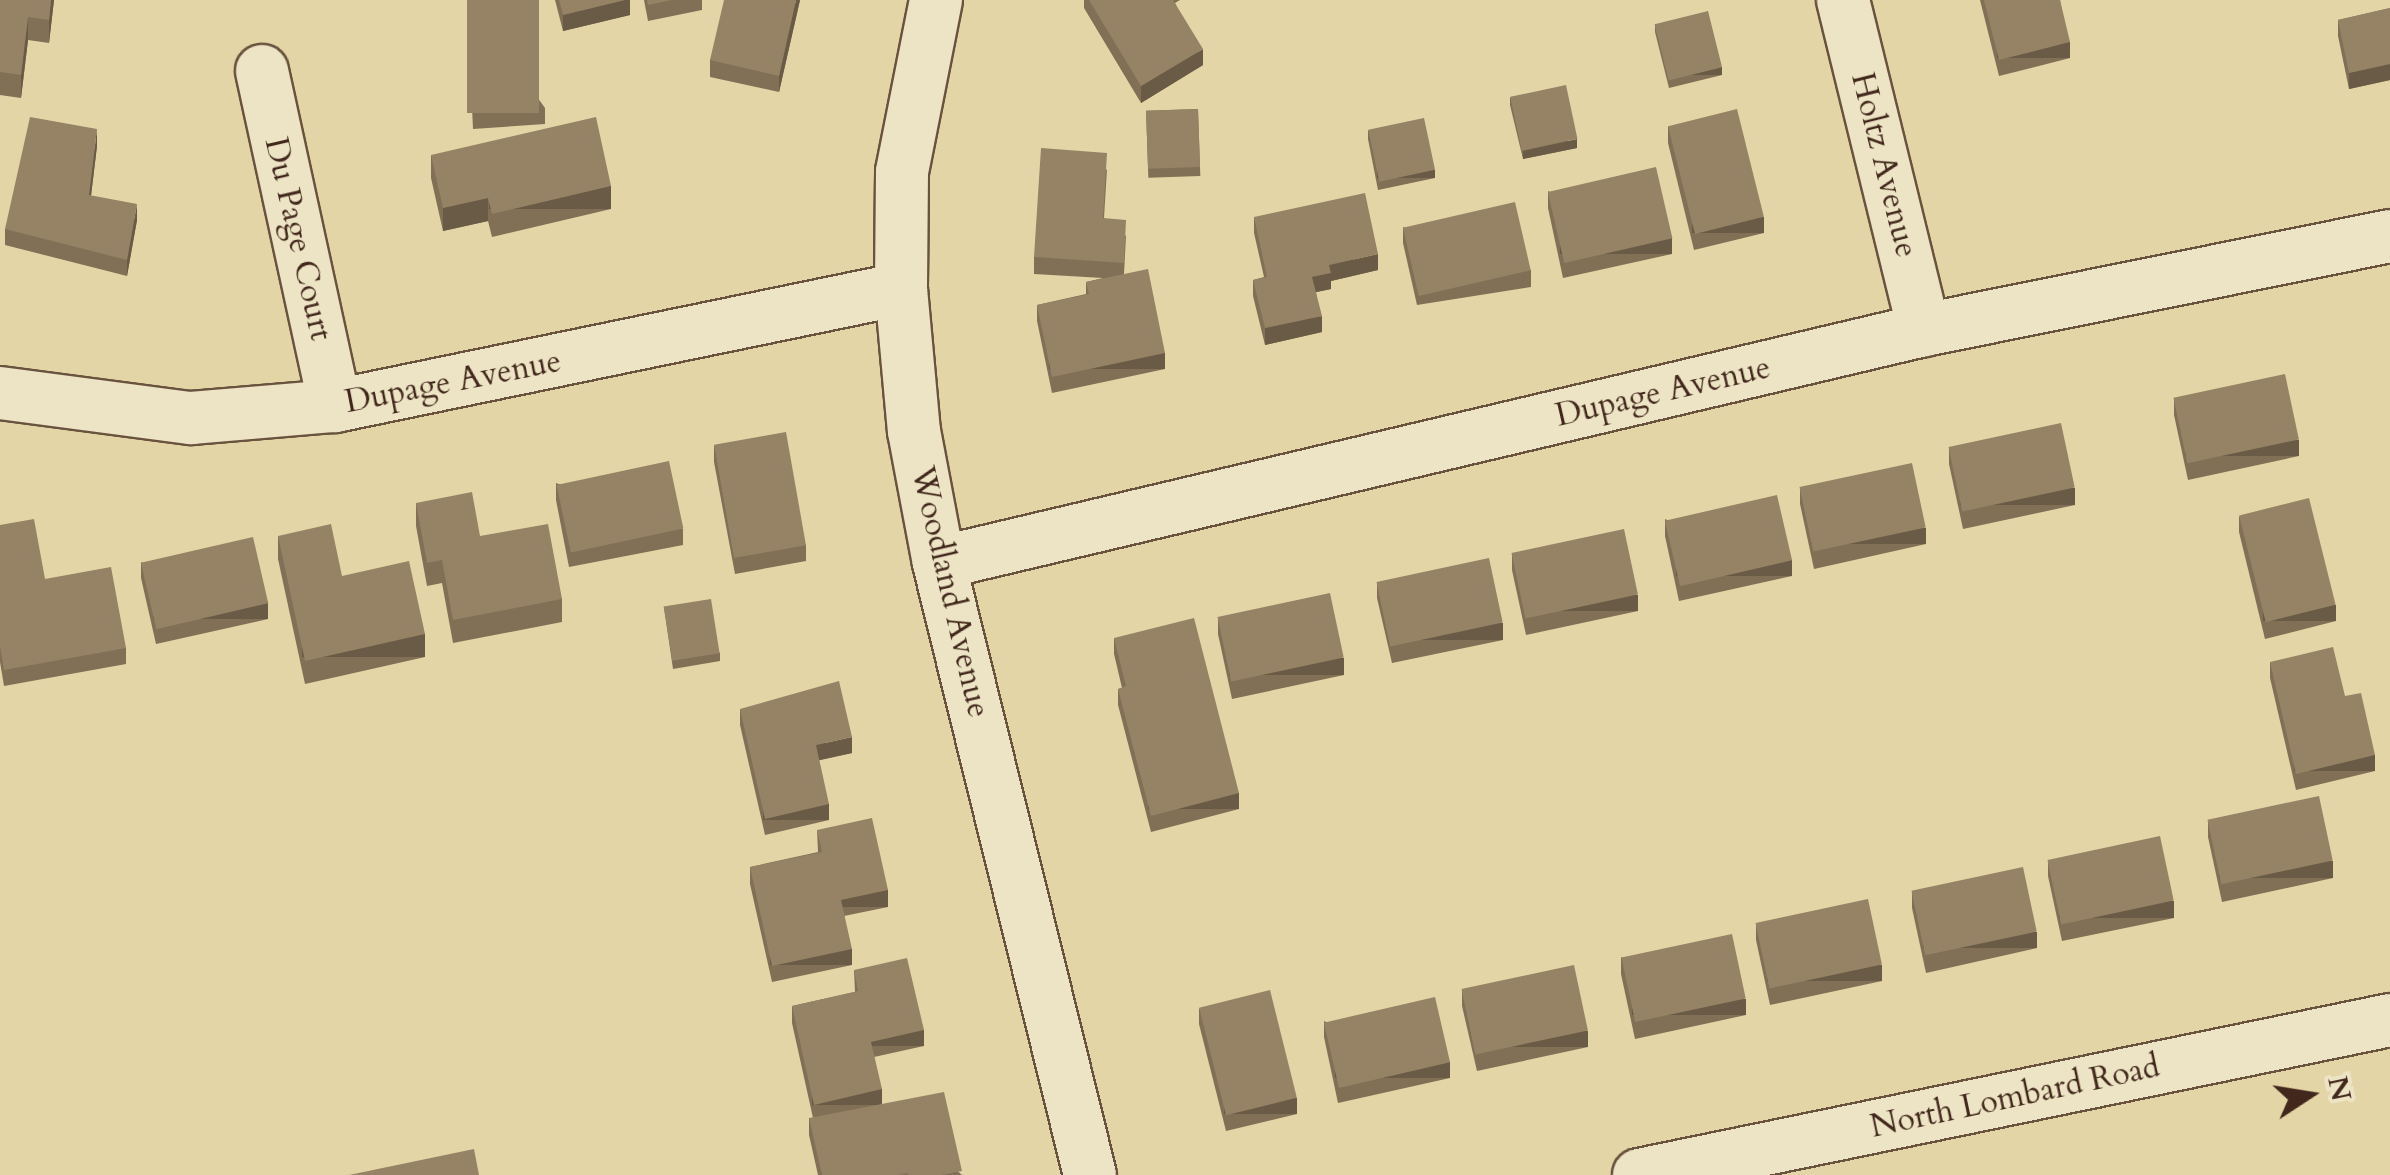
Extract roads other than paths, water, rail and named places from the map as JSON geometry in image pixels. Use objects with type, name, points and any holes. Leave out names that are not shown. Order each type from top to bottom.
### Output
[{"type":"street","name":"Woodland Avenue","points":[[936,0],[902,172],[901,288],[914,430],[939,563],[1090,1175]]},
{"type":"street","name":"Holtz Avenue","points":[[1842,0],[1924,330]]},
{"type":"street","name":"Du Page Court","points":[[262,72],[336,406]]},
{"type":"street","name":"Dupage Avenue","points":[[939,563],[1924,330],[2388,244]]},
{"type":"street","name":"Dupage Avenue","points":[[0,394],[191,418],[336,406],[901,288]]},
{"type":"street","name":"North Lombard Road","points":[[1640,1175],[2390,1020]]}]
